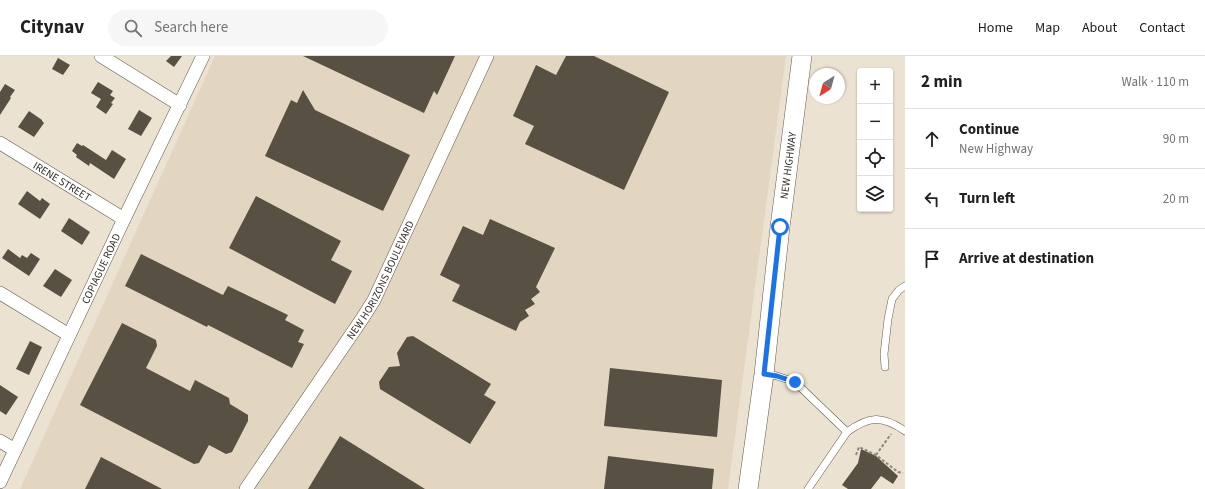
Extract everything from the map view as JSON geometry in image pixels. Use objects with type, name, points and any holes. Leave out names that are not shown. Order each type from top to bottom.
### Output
[{"type":"main road","name":"NEW HIGHWAY","points":[[748,489],[764,374],[781,220],[802,56]]},
{"type":"street","points":[[100,56],[180,105]]},
{"type":"street","name":"COPIAGUE ROAD","points":[[0,482],[203,56]]},
{"type":"street","name":"NEW HORIZONS BOULEVARD","points":[[246,489],[374,300],[487,56]]},
{"type":"street","name":"IRENE STREET","points":[[0,143],[124,220]]},
{"type":"street","points":[[0,293],[69,335]]},
{"type":"street","points":[[0,441],[15,450]]},
{"type":"lane","points":[[886,367],[884,354],[892,299],[899,290],[905,286]]},
{"type":"lane","points":[[764,374],[777,376],[795,382],[847,432]]},
{"type":"lane","points":[[808,489],[847,432],[864,422],[873,419],[886,421],[905,431]]},
{"type":"path","points":[[876,455],[891,434]]},
{"type":"path","points":[[856,455],[859,447],[876,455],[898,472],[902,473]]},
{"type":"shaded area","points":[[215,56],[786,56],[728,489],[20,489]]},
{"type":"building","points":[[171,56],[182,56],[174,67],[166,61]]},
{"type":"building","points":[[303,56],[455,56],[437,95],[434,91],[424,113]]},
{"type":"building","points":[[566,56],[594,56],[669,92],[624,190],[525,144],[534,126],[513,116],[536,65],[556,75]]},
{"type":"building","points":[[58,58],[70,65],[63,75],[52,69]]},
{"type":"building","points":[[98,82],[113,91],[110,95],[115,98],[106,114],[96,107],[101,99],[91,93]]},
{"type":"building","points":[[5,84],[15,90],[0,115],[0,92]]},
{"type":"building","points":[[303,90],[315,110],[410,155],[383,211],[265,156],[291,100],[297,103]]},
{"type":"building","points":[[139,110],[152,118],[141,136],[128,129]]},
{"type":"building","points":[[29,111],[44,123],[34,137],[18,127]]},
{"type":"building","points":[[77,143],[82,146],[83,145],[106,160],[112,150],[126,159],[114,179],[90,163],[89,166],[76,157],[77,155],[72,151]]},
{"type":"building","points":[[27,191],[40,201],[42,198],[50,204],[40,219],[18,204]]},
{"type":"building","points":[[256,196],[341,241],[331,260],[352,271],[335,304],[229,248]]},
{"type":"building","points":[[69,218],[90,232],[82,245],[61,231]]},
{"type":"building","points":[[490,219],[555,248],[536,287],[540,292],[531,299],[535,304],[525,310],[529,316],[520,322],[516,331],[452,301],[460,285],[440,275],[463,226],[483,235]]},
{"type":"building","points":[[8,249],[20,258],[22,255],[27,258],[31,253],[40,259],[29,276],[2,258]]},
{"type":"building","points":[[141,254],[223,295],[228,286],[288,315],[285,320],[304,330],[298,342],[304,344],[292,368],[208,325],[207,327],[125,286]]},
{"type":"building","points":[[55,269],[72,280],[61,297],[43,286]]},
{"type":"building","points":[[122,323],[156,340],[157,346],[146,368],[190,391],[195,380],[229,398],[230,404],[248,415],[248,421],[232,452],[226,454],[209,445],[199,463],[194,464],[80,405]]},
{"type":"building","points":[[413,336],[491,384],[484,395],[496,402],[470,444],[380,389],[379,382],[389,367],[400,366],[397,353],[407,337]]},
{"type":"building","points":[[30,341],[42,347],[29,375],[16,369]]},
{"type":"building","points":[[610,368],[722,380],[717,437],[604,426]]},
{"type":"building","points":[[0,385],[18,397],[6,415],[0,411]]},
{"type":"building","points":[[340,436],[425,489],[308,489]]},
{"type":"building","points":[[861,449],[876,456],[898,476],[893,484],[881,476],[871,489],[848,489],[842,485],[858,463]]},
{"type":"building","points":[[608,456],[714,469],[712,489],[604,489]]},
{"type":"building","points":[[101,457],[162,489],[85,489]]},
{"type":"route","points":[[780,227],[764,374],[777,376],[795,382]]}]
